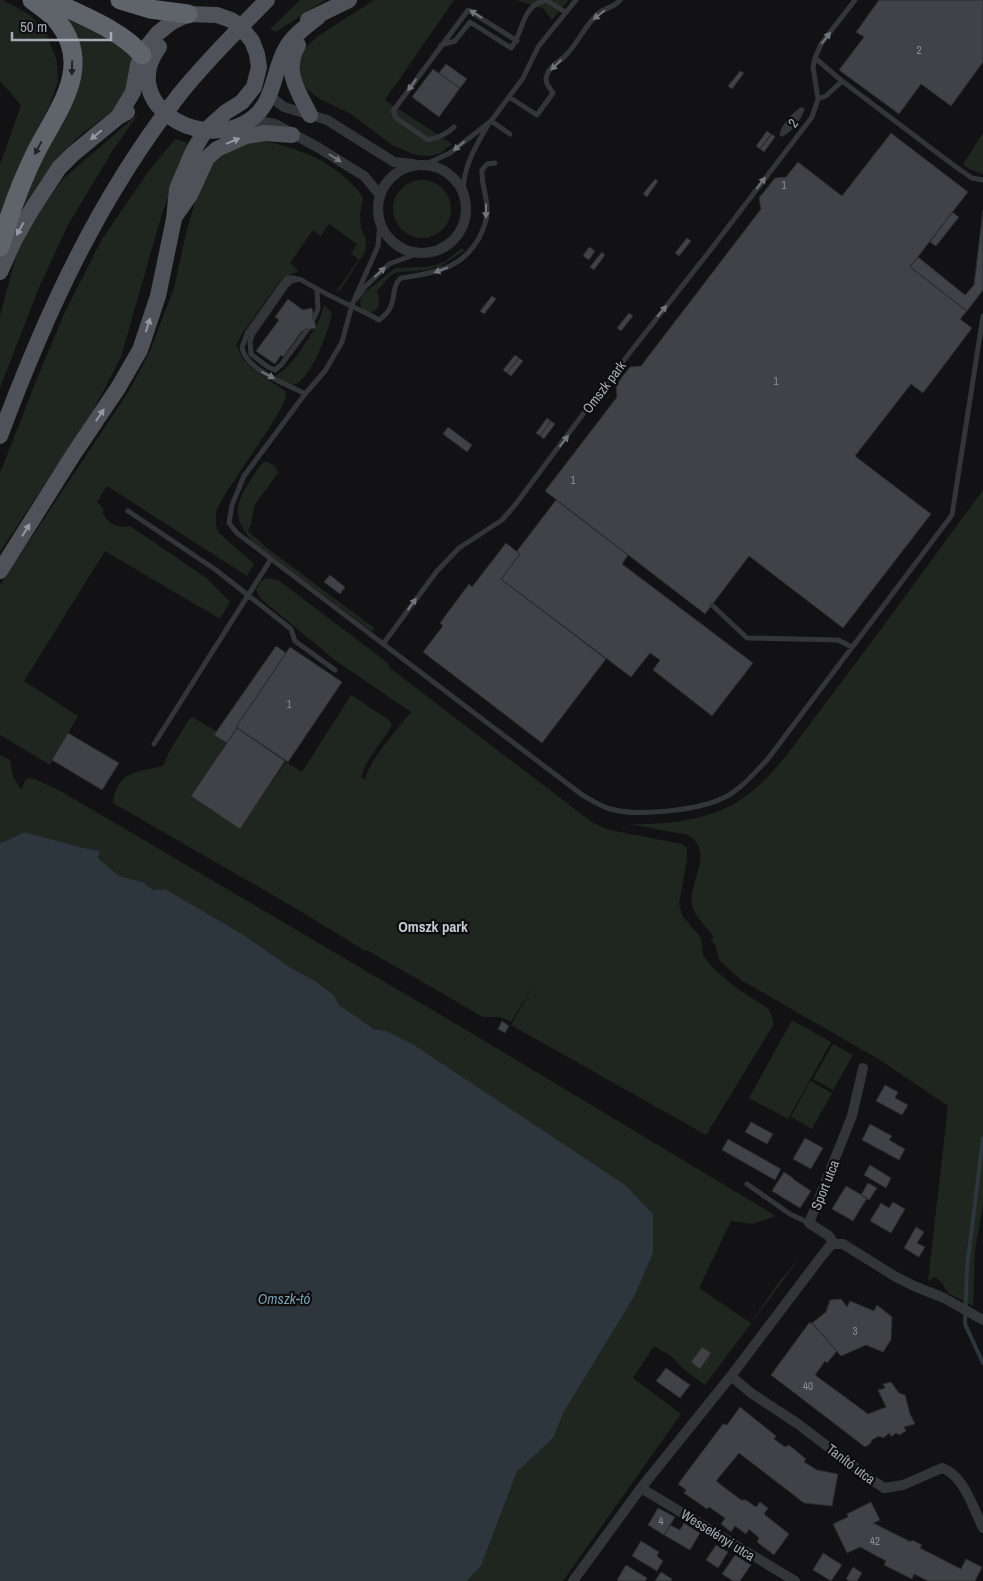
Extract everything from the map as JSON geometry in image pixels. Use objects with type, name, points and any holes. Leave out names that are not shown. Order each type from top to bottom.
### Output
[{"type":"highway","points":[[0,247],[24,178],[65,99],[72,74],[70,49],[63,30],[53,17],[32,0]]},
{"type":"highway","points":[[50,0],[129,42],[147,62]]},
{"type":"highway","points":[[120,0],[140,7],[192,6]]},
{"type":"highway","points":[[147,0],[192,6]]},
{"type":"main road","points":[[0,436],[60,289],[96,222],[134,159],[200,69],[267,0]]},
{"type":"main road","points":[[264,93],[265,70],[274,51],[288,31],[349,0]]},
{"type":"main road","points":[[170,36],[192,6]]},
{"type":"main road","points":[[0,272],[15,239],[52,176],[74,154],[118,117],[134,108],[139,102],[152,38],[192,6]]},
{"type":"main road","points":[[192,6],[239,25],[252,41],[258,60],[265,70]]},
{"type":"main road","points":[[147,62],[157,65],[160,89],[168,102],[181,114],[213,128],[241,120],[248,109],[264,93],[278,68],[286,48],[295,36],[318,17]]},
{"type":"main road","points":[[310,115],[294,80],[291,65],[296,48],[310,31],[318,17]]},
{"type":"main road","points":[[118,117],[133,92],[138,65],[147,62],[170,36],[184,28],[197,24],[214,24],[236,36],[247,54],[250,77],[264,93]]},
{"type":"main road","points":[[0,571],[73,455],[118,388],[140,350],[158,296],[174,219],[177,189],[193,151],[213,128],[242,102],[264,93]]},
{"type":"main road","points":[[174,219],[190,195],[207,158],[217,149],[246,136],[275,132],[292,135]]},
{"type":"street","points":[[264,93],[300,105],[310,115]]},
{"type":"street","points":[[264,93],[275,110],[294,117],[310,115],[327,120],[394,162],[420,165],[440,169],[448,173],[456,181],[463,193],[466,212],[461,228],[447,245],[435,251],[419,253],[405,249],[393,242],[385,234],[380,223],[378,209],[380,195],[385,184],[395,174],[405,168],[420,165]]},
{"type":"street","points":[[241,120],[267,122],[319,148],[364,176],[380,195]]},
{"type":"street","name":"Sport utca","points":[[863,1068],[852,1116],[809,1223],[829,1236],[834,1244],[843,1244],[914,1286],[951,1301],[981,1319]]},
{"type":"street","points":[[573,1581],[641,1488],[731,1376],[821,1256],[834,1244]]},
{"type":"street","name":"Tanító utca","points":[[731,1376],[884,1488],[903,1485],[942,1468],[950,1470],[958,1477],[983,1528]]},
{"type":"street","name":"Wesselényi utca","points":[[641,1488],[795,1581]]},
{"type":"lane","points":[[441,45],[455,41],[470,22],[511,48],[517,41],[523,21],[535,3],[546,0],[565,12]]},
{"type":"lane","points":[[463,193],[464,173],[491,121],[523,78],[538,47],[576,0]]},
{"type":"lane","points":[[508,97],[537,115],[553,93],[546,83],[547,75],[555,63],[565,56],[586,27],[601,11],[615,6],[620,0]]},
{"type":"lane","points":[[842,81],[826,96],[818,99],[813,67],[821,44],[855,0]]},
{"type":"lane","points":[[454,127],[435,139],[428,140],[396,118],[394,111],[468,10],[517,41]]},
{"type":"lane","points":[[815,58],[842,81],[972,178],[983,180]]},
{"type":"lane","name":"Omszk park","points":[[383,644],[437,571],[459,548],[502,520],[812,117],[818,99]]},
{"type":"lane","points":[[782,134],[789,121],[802,110]]},
{"type":"lane","points":[[491,121],[510,134]]},
{"type":"lane","points":[[420,165],[450,153],[491,121]]},
{"type":"lane","points":[[305,394],[259,370],[246,358],[242,347],[243,340],[248,332],[284,281],[293,277],[300,279],[317,290],[352,305],[379,320],[391,307],[394,288],[401,278],[436,272],[458,262],[472,249],[482,232],[487,212],[482,170],[488,164],[495,163]]},
{"type":"lane","points":[[380,223],[378,246],[352,305],[342,342],[325,371],[305,394],[244,476],[232,505],[229,522],[237,533],[581,794],[613,810],[650,813],[682,809],[721,799],[741,787],[767,760],[952,515],[983,316]]},
{"type":"lane","points":[[352,305],[366,286],[389,264],[419,253]]},
{"type":"lane","points":[[300,279],[291,281],[286,286],[252,335],[249,345],[251,354],[268,367],[276,370],[282,365],[307,330]]},
{"type":"lane","points":[[314,318],[318,309],[317,290]]},
{"type":"lane","points":[[128,511],[216,570],[248,594],[291,630],[295,641],[336,670]]},
{"type":"lane","points":[[154,744],[271,559]]},
{"type":"lane","points":[[712,606],[747,638],[838,640],[852,647]]},
{"type":"lane","points":[[747,1184],[790,1214],[809,1223]]},
{"type":"shaded area","points":[[0,0],[30,15],[46,33],[57,61],[58,82],[49,107],[18,167],[0,219],[0,165],[21,105],[0,81]]},
{"type":"shaded area","points":[[300,0],[325,0],[276,32],[270,29]]},
{"type":"shaded area","points":[[374,0],[454,0],[385,100],[452,144],[441,153],[430,156],[416,155],[392,145],[351,114],[318,98],[301,82],[299,59],[303,50],[318,36]]},
{"type":"shaded area","points":[[516,0],[569,0],[552,20],[544,9]]},
{"type":"shaded area","points":[[60,14],[122,44],[134,58],[131,79],[123,99],[67,148],[36,188],[16,220],[27,187],[77,90]]},
{"type":"shaded area","points":[[138,114],[111,153],[68,225],[40,285],[0,388],[0,316],[15,260],[24,238],[38,212],[64,178]]},
{"type":"shaded area","points":[[983,133],[983,174],[969,169],[963,164]]},
{"type":"shaded area","points":[[175,139],[187,143],[161,217],[121,357],[93,411],[0,552],[0,473],[64,314],[102,239],[148,172]]},
{"type":"shaded area","points":[[257,140],[288,147],[316,158],[329,165],[353,185],[363,197],[360,215],[361,228],[366,240],[365,252],[341,289],[336,292],[359,259],[351,254],[357,244],[329,224],[321,236],[313,230],[290,263],[298,270],[297,272],[282,278],[236,345],[243,359],[258,373],[285,391],[286,398],[277,416],[222,499],[216,512],[218,532],[254,564],[247,576],[107,486],[97,502],[103,508],[105,518],[111,523],[122,527],[130,526],[208,579],[230,602],[220,619],[105,551],[24,681],[78,716],[50,765],[0,735],[0,585],[130,389],[149,353],[174,288],[186,233],[197,196],[213,160],[220,153]]},
{"type":"shaded area","points":[[422,180],[433,182],[446,193],[451,209],[449,220],[438,233],[422,238],[411,236],[398,225],[393,209],[395,198],[406,185]]},
{"type":"shaded area","points":[[462,248],[465,250],[441,266],[427,270],[398,272],[391,275],[377,291],[379,304],[377,308],[371,312],[363,311],[360,302],[362,295],[395,268],[436,265],[446,261]]},
{"type":"shaded area","points":[[324,305],[332,313],[319,352],[314,363],[302,379],[295,384],[288,385],[275,376],[287,367],[304,345],[318,322]]},
{"type":"shaded area","points":[[264,462],[275,466],[278,473],[254,506],[251,525],[248,531],[267,548],[374,628],[373,632],[254,543],[247,535],[239,520],[238,506],[244,490]]},
{"type":"shaded area","points":[[983,490],[983,1205],[975,1250],[973,1306],[948,1293],[942,1283],[935,1277],[928,1281],[948,1106],[880,1060],[741,980],[719,960],[715,944],[711,941],[713,938],[712,934],[693,909],[693,889],[700,860],[700,851],[696,842],[688,835],[629,824],[668,823],[708,815],[732,805],[758,786],[791,749]]},
{"type":"shaded area","points":[[266,578],[278,580],[593,823],[610,830],[682,844],[687,848],[687,859],[679,904],[682,915],[701,938],[703,955],[713,968],[735,987],[769,1009],[774,1024],[706,1135],[511,1025],[538,977],[511,1022],[500,1017],[483,1017],[367,950],[365,951],[297,909],[113,803],[115,792],[124,779],[137,772],[163,766],[170,750],[192,717],[216,731],[214,735],[226,743],[191,796],[240,828],[286,762],[302,772],[351,695],[389,720],[392,725],[367,763],[361,777],[365,780],[371,764],[377,755],[411,712],[336,661],[261,599],[256,590],[261,581]]},
{"type":"shaded area","points":[[0,755],[10,760],[13,776],[21,790],[26,779],[33,778],[64,793],[468,1031],[776,1216],[752,1224],[731,1221],[699,1288],[751,1323],[778,1283],[800,1258],[705,1385],[683,1369],[671,1356],[654,1346],[633,1378],[681,1414],[563,1581],[467,1581],[481,1566],[517,1472],[553,1438],[564,1412],[638,1288],[386,1031],[374,1029],[339,1005],[334,995],[315,981],[153,890],[143,882],[119,876],[98,858],[99,851],[24,832],[0,843]]},
{"type":"shaded area","points":[[792,1020],[831,1042],[788,1119],[749,1098]]},
{"type":"shaded area","points":[[833,1044],[853,1055],[833,1090],[813,1079]]},
{"type":"shaded area","points":[[810,1081],[832,1093],[812,1129],[791,1117]]},
{"type":"water","name":"Omszk-tó","points":[[24,832],[100,851],[98,858],[119,876],[143,882],[153,890],[165,889],[245,936],[288,966],[315,981],[334,995],[339,1005],[374,1029],[386,1031],[414,1045],[625,1185],[653,1214],[653,1253],[635,1295],[564,1412],[553,1438],[517,1472],[481,1566],[467,1581],[0,1581],[0,843]]},
{"type":"building","points":[[879,0],[983,0],[983,62],[951,106],[921,84],[899,114],[839,70],[864,37],[856,32]]},
{"type":"building","points":[[446,64],[467,79],[460,88],[439,73]]},
{"type":"building","points":[[433,69],[460,88],[439,117],[412,97]]},
{"type":"building","points":[[740,71],[744,73],[732,89],[728,86]]},
{"type":"building","points":[[767,131],[771,134],[760,149],[756,146]]},
{"type":"building","points":[[891,133],[968,192],[910,267],[967,311],[960,319],[972,328],[923,393],[911,384],[855,456],[931,514],[843,628],[749,556],[705,614],[545,491],[617,397],[616,386],[622,377],[630,367],[641,366],[761,209],[759,198],[775,178],[786,177],[798,162],[842,196]]},
{"type":"building","points":[[772,134],[775,137],[764,152],[760,149]]},
{"type":"building","points":[[655,179],[658,181],[647,197],[643,194]]},
{"type":"building","points":[[983,210],[983,290],[967,311],[910,267],[918,257],[965,295],[974,285]]},
{"type":"building","points":[[952,212],[959,217],[936,246],[930,242]]},
{"type":"building","points":[[687,238],[691,241],[679,256],[675,253]]},
{"type":"building","points":[[589,247],[595,251],[589,260],[583,256]]},
{"type":"building","points":[[602,252],[605,255],[594,270],[590,267]]},
{"type":"building","points":[[492,296],[496,299],[484,314],[480,311]]},
{"type":"building","points":[[288,299],[303,310],[312,308],[316,328],[302,331],[283,357],[281,355],[275,364],[256,351],[279,320],[275,317]]},
{"type":"building","points":[[629,313],[633,316],[621,331],[617,328]]},
{"type":"building","points":[[515,355],[519,358],[507,373],[503,370]]},
{"type":"building","points":[[519,358],[523,361],[511,376],[507,373]]},
{"type":"building","points":[[547,418],[551,421],[540,436],[536,433]]},
{"type":"building","points":[[551,421],[555,424],[544,439],[540,436]]},
{"type":"building","points":[[448,427],[472,445],[467,452],[443,434]]},
{"type":"building","points":[[556,500],[628,555],[622,564],[753,663],[712,716],[653,670],[660,660],[650,653],[631,677],[501,579],[520,554],[517,551]]},
{"type":"building","points":[[506,543],[520,554],[501,579],[606,659],[542,743],[423,652],[443,626],[440,623],[469,584],[472,587]]},
{"type":"building","points":[[330,575],[345,587],[340,594],[324,582]]},
{"type":"building","points":[[276,646],[286,653],[227,743],[214,735]]},
{"type":"building","points":[[290,647],[342,682],[288,762],[236,727]]},
{"type":"building","points":[[237,728],[285,761],[240,829],[191,796]]},
{"type":"building","points":[[68,733],[119,763],[102,790],[52,760]]},
{"type":"building","points":[[502,1021],[509,1026],[505,1033],[498,1029]]},
{"type":"building","points":[[885,1085],[898,1092],[895,1098],[908,1105],[902,1115],[876,1101]]},
{"type":"building","points":[[751,1122],[773,1134],[767,1144],[745,1132]]},
{"type":"building","points":[[870,1124],[892,1136],[889,1140],[905,1149],[899,1160],[862,1140]]},
{"type":"building","points":[[805,1138],[823,1148],[811,1169],[793,1159]]},
{"type":"building","points":[[728,1139],[781,1169],[775,1180],[722,1150]]},
{"type":"building","points":[[870,1165],[891,1178],[886,1188],[864,1175]]},
{"type":"building","points":[[784,1172],[811,1191],[800,1208],[772,1191]]},
{"type":"building","points":[[868,1183],[877,1188],[869,1200],[861,1195]]},
{"type":"building","points":[[846,1186],[867,1198],[853,1221],[832,1209]]},
{"type":"building","points":[[893,1202],[905,1209],[891,1233],[870,1221],[881,1203],[889,1208]]},
{"type":"building","points":[[916,1227],[924,1232],[917,1243],[925,1247],[919,1257],[904,1248]]},
{"type":"building","points":[[841,1299],[847,1307],[850,1301],[874,1311],[877,1305],[892,1317],[891,1340],[883,1352],[866,1345],[841,1356],[812,1323],[826,1312],[830,1300]]},
{"type":"building","points":[[809,1323],[812,1323],[837,1351],[827,1363],[825,1361],[815,1375],[868,1414],[886,1407],[878,1390],[885,1388],[883,1384],[891,1382],[899,1393],[905,1395],[915,1424],[904,1427],[906,1431],[899,1435],[896,1433],[891,1437],[890,1433],[883,1438],[879,1436],[865,1447],[771,1375]]},
{"type":"building","points":[[702,1347],[711,1353],[700,1369],[691,1362]]},
{"type":"building","points":[[666,1368],[690,1385],[680,1398],[656,1381]]},
{"type":"building","points":[[740,1407],[776,1436],[774,1439],[785,1447],[789,1445],[806,1459],[804,1462],[817,1470],[838,1474],[832,1506],[804,1503],[739,1453],[716,1481],[741,1500],[746,1500],[756,1507],[760,1502],[768,1508],[764,1514],[789,1534],[774,1555],[757,1542],[759,1538],[749,1529],[746,1534],[735,1526],[731,1532],[721,1524],[725,1518],[709,1507],[707,1509],[684,1493],[686,1490],[678,1484],[723,1424],[727,1425]]},
{"type":"building","points":[[871,1502],[880,1520],[873,1523],[911,1542],[912,1540],[922,1545],[920,1548],[961,1569],[966,1559],[982,1567],[975,1581],[928,1581],[914,1574],[912,1579],[884,1565],[886,1561],[860,1547],[847,1553],[833,1524],[848,1517],[847,1514]]},
{"type":"building","points":[[658,1508],[675,1517],[664,1535],[648,1525]]},
{"type":"building","points":[[684,1523],[700,1533],[690,1550],[664,1535],[670,1525],[680,1530]]},
{"type":"building","points":[[641,1541],[659,1552],[657,1556],[663,1561],[657,1571],[632,1556]]},
{"type":"building","points":[[716,1545],[728,1552],[718,1568],[706,1560]]},
{"type":"building","points":[[823,1553],[842,1565],[831,1581],[813,1570]]},
{"type":"building","points":[[735,1555],[751,1565],[740,1581],[733,1581],[722,1574]]},
{"type":"building","points":[[626,1565],[647,1578],[645,1581],[617,1580]]},
{"type":"building","points":[[853,1567],[862,1573],[857,1581],[849,1581],[846,1579]]},
{"type":"building","points":[[661,1572],[672,1579],[671,1581],[655,1581]]},
{"type":"waterway","points":[[983,1138],[967,1268],[965,1324],[983,1363]]},
{"type":"district","name":"Omszk park","points":[[433,926]]}]
